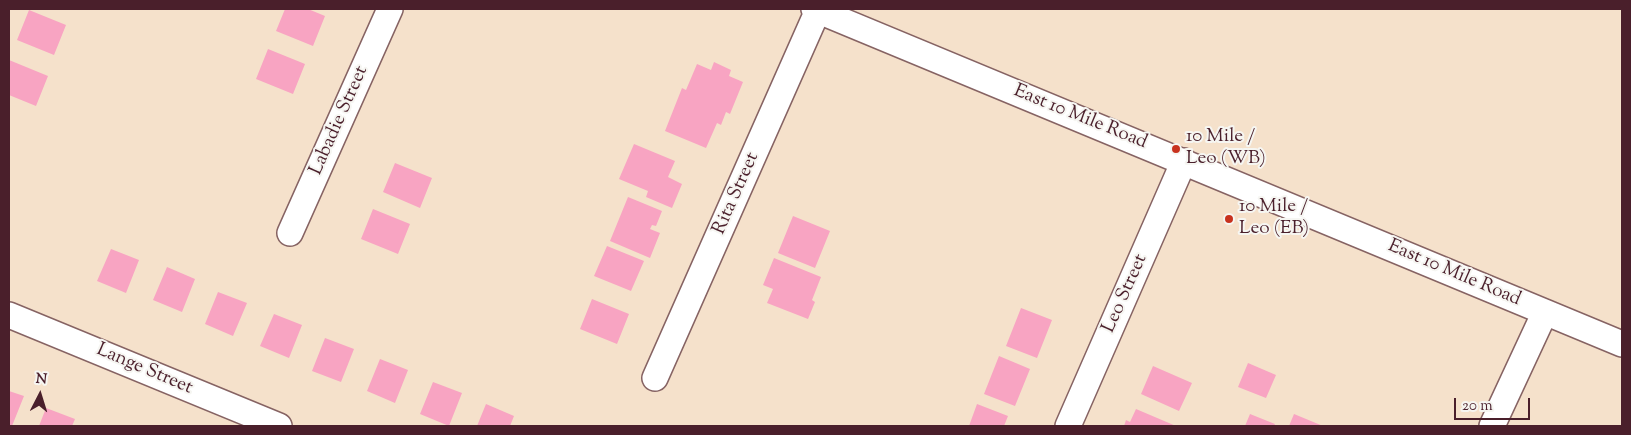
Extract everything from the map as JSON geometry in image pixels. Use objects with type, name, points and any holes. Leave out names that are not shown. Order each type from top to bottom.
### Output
[{"type":"street","name":"Labadie Street","points":[[290,233],[390,9]]},
{"type":"street","name":"East 10 Mile Road","points":[[816,10],[1622,344]]},
{"type":"street","name":"Rita Street","points":[[655,378],[816,10]]},
{"type":"street","name":"Leo Street","points":[[1068,426],[1184,161]]},
{"type":"street","points":[[1492,426],[1545,312]]},
{"type":"street","name":"Lange Street","points":[[9,314],[279,426]]},
{"type":"building","points":[[285,9],[308,9],[325,16],[313,46],[276,31]]},
{"type":"building","points":[[29,10],[66,25],[54,55],[17,40]]},
{"type":"building","points":[[268,49],[305,64],[293,94],[256,79]]},
{"type":"building","points":[[9,60],[48,76],[36,106],[9,95]]},
{"type":"building","points":[[714,62],[731,70],[729,76],[743,82],[730,114],[726,112],[721,125],[717,123],[706,148],[665,131],[682,88],[686,90],[697,64],[711,70]]},
{"type":"building","points":[[634,144],[675,161],[668,177],[682,184],[672,208],[646,197],[648,191],[619,179]]},
{"type":"building","points":[[395,163],[432,178],[420,208],[383,192]]},
{"type":"building","points":[[628,197],[662,211],[656,226],[652,225],[650,229],[660,233],[650,258],[610,241]]},
{"type":"building","points":[[373,209],[410,224],[398,254],[361,239]]},
{"type":"building","points":[[793,216],[830,231],[815,268],[778,253]]},
{"type":"building","points":[[607,246],[644,261],[631,291],[594,276]]},
{"type":"building","points":[[111,249],[139,260],[126,293],[97,281]]},
{"type":"building","points":[[774,258],[821,277],[812,300],[815,302],[808,319],[767,303],[773,289],[763,285]]},
{"type":"building","points":[[167,267],[195,279],[182,312],[153,300]]},
{"type":"building","points":[[218,292],[247,303],[233,336],[205,324]]},
{"type":"building","points":[[592,299],[629,314],[617,344],[580,329]]},
{"type":"building","points":[[1021,308],[1052,320],[1037,358],[1006,346]]},
{"type":"building","points":[[274,314],[302,325],[289,358],[260,346]]},
{"type":"building","points":[[325,338],[354,349],[341,382],[312,371]]},
{"type":"building","points":[[999,356],[1030,369],[1015,406],[984,394]]},
{"type":"building","points":[[380,359],[408,370],[395,403],[367,391]]},
{"type":"building","points":[[1248,363],[1276,375],[1266,398],[1238,387]]},
{"type":"building","points":[[1153,366],[1192,383],[1179,411],[1141,394]]},
{"type":"building","points":[[433,382],[462,393],[449,426],[420,414]]},
{"type":"building","points":[[9,391],[24,396],[12,426],[9,426]]},
{"type":"building","points":[[486,404],[514,416],[510,426],[477,426]]},
{"type":"building","points":[[977,404],[1008,416],[1004,426],[969,426]]},
{"type":"building","points":[[46,408],[75,419],[72,426],[39,426]]},
{"type":"building","points":[[1136,409],[1176,426],[1124,426],[1126,420],[1130,422]]},
{"type":"building","points":[[1250,414],[1275,424],[1274,426],[1245,426]]},
{"type":"building","points":[[1294,414],[1323,426],[1289,426]]},
{"type":"place","name":"10 Mile / Leo (WB)","points":[[1176,149]]},
{"type":"place","name":"10 Mile / Leo (EB)","points":[[1229,219]]}]
